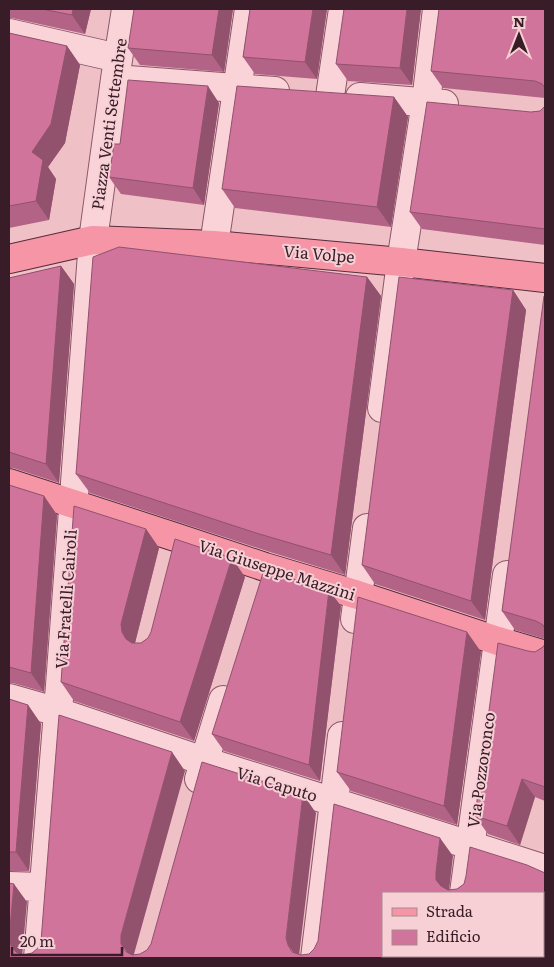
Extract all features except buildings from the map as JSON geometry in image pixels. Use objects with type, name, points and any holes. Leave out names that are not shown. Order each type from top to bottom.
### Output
[{"type":"main road","name":"Via Volpe","points":[[9,259],[93,240],[214,245],[401,262],[545,289]]},
{"type":"main road","name":"Via Giuseppe Mazzini","points":[[9,483],[178,538],[262,577],[358,596],[545,655]]},
{"type":"street","name":"Piazza Venti Settembre","points":[[93,240],[116,68],[126,9]]},
{"type":"street","points":[[214,245],[249,9]]},
{"type":"street","points":[[330,96],[343,9]]},
{"type":"street","points":[[379,428],[401,262],[426,102],[437,9]]},
{"type":"street","points":[[9,33],[116,68],[237,88],[472,106]]},
{"type":"street","name":"Via Fratelli Cairoli","points":[[38,958],[93,240]]},
{"type":"street","points":[[352,644],[369,507]]},
{"type":"street","points":[[171,565],[178,538]]},
{"type":"street","name":"Via Pozzoronco","points":[[464,892],[510,553]]},
{"type":"street","points":[[193,799],[230,678]]},
{"type":"street","name":"Via Caputo","points":[[9,698],[58,712],[204,762],[545,869]]},
{"type":"street","points":[[315,958],[344,713]]},
{"type":"street","points":[[9,886],[43,887]]}]
